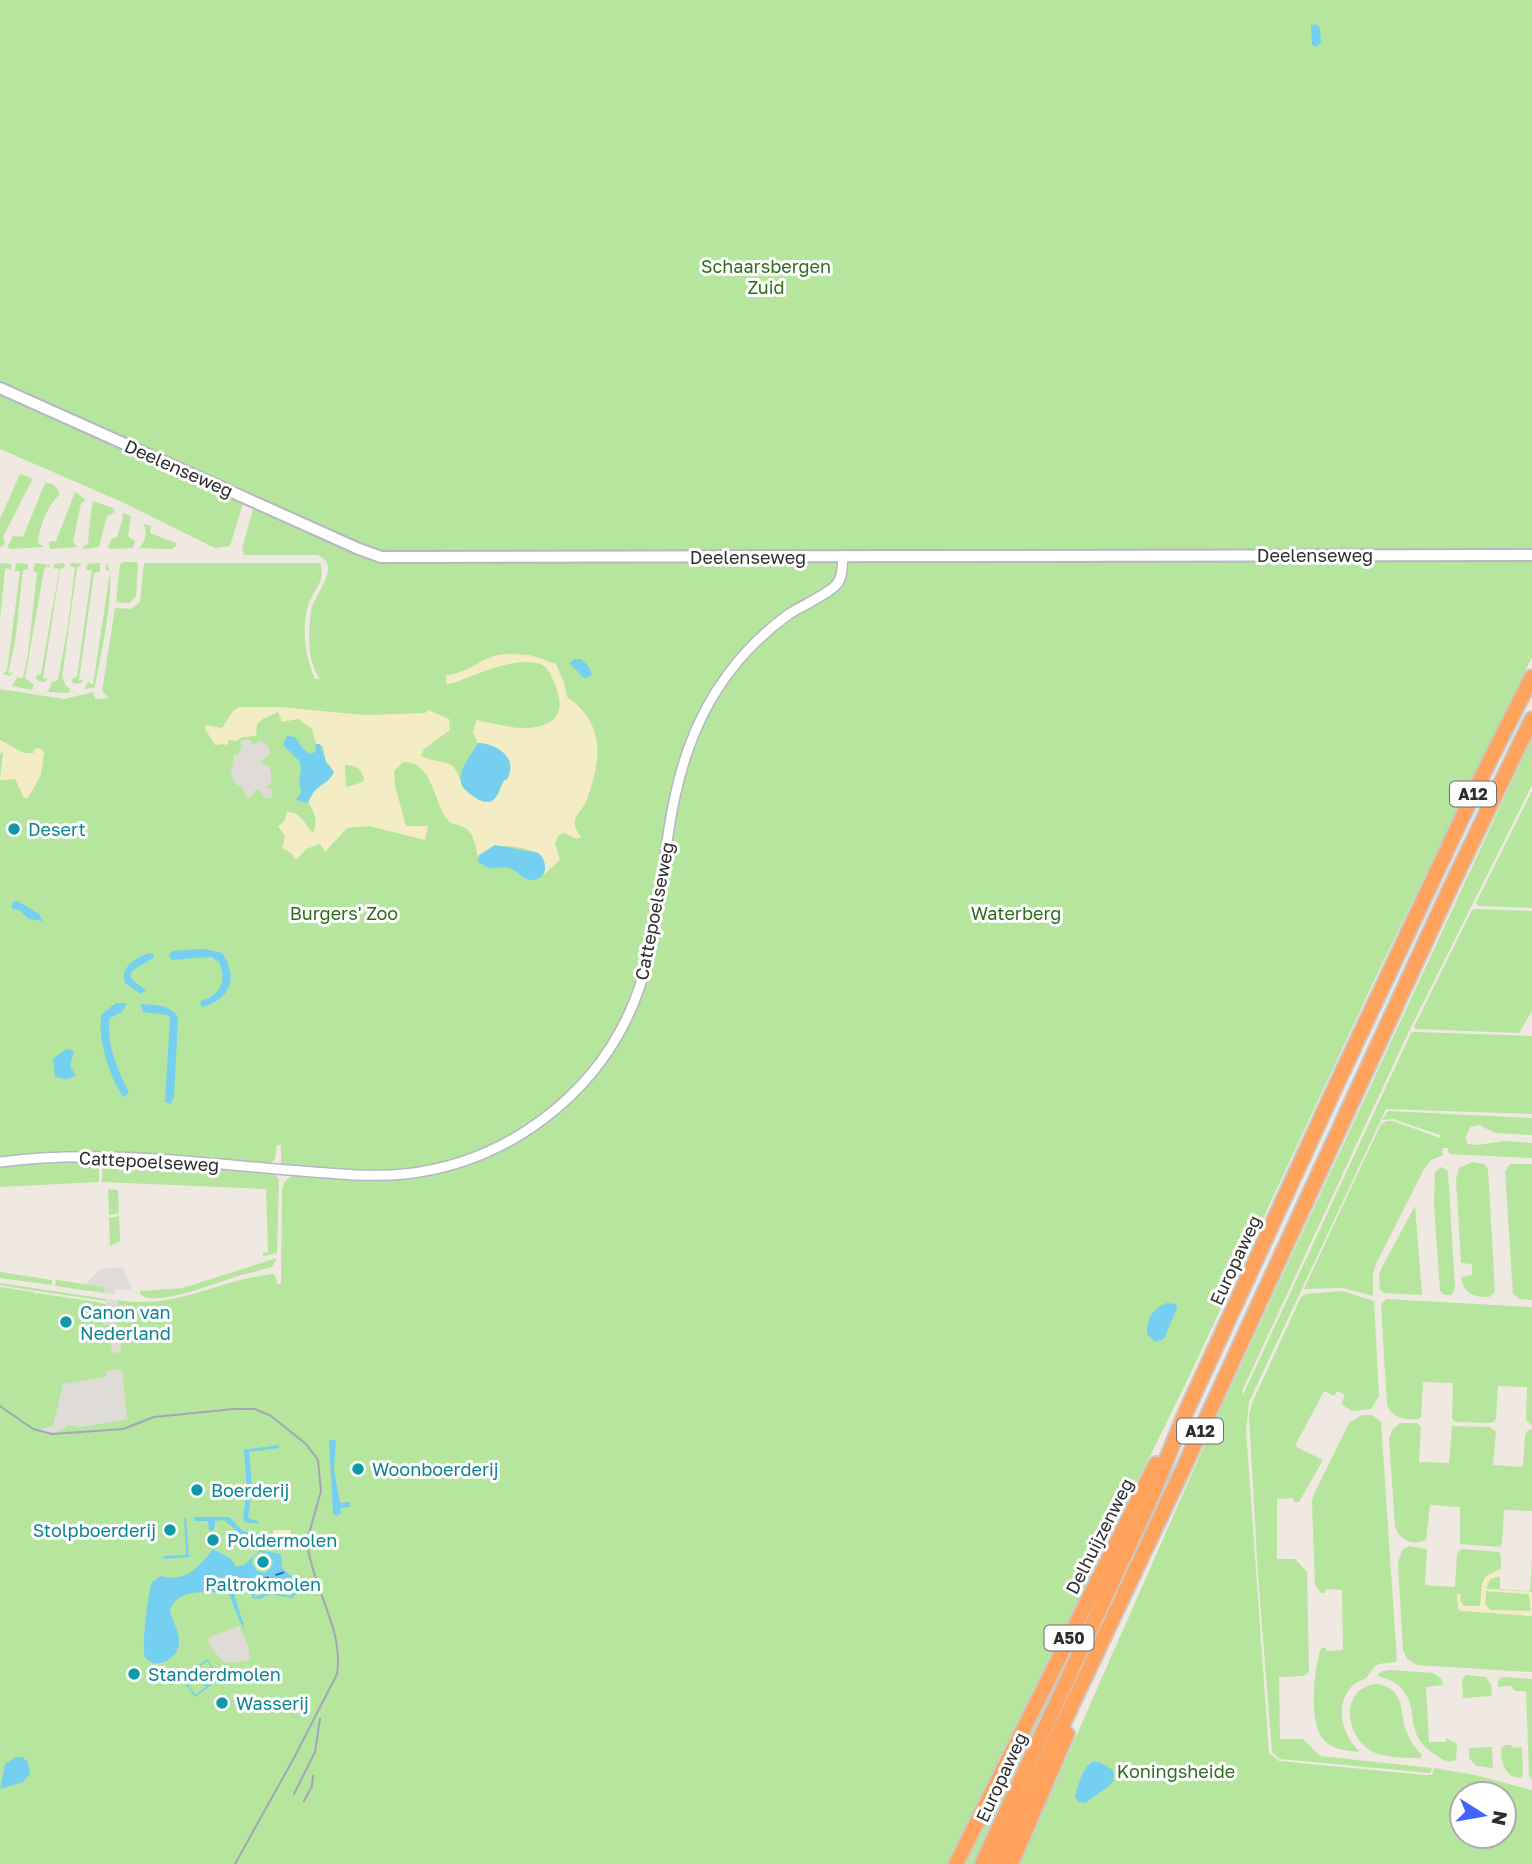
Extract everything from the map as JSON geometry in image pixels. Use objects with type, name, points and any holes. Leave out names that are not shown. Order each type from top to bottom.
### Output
[{"type":"highway","name":"Europaweg","points":[[982,1864],[1146,1511],[1185,1414],[1333,1092],[1477,786],[1532,677]]},
{"type":"highway","name":"Europaweg","points":[[997,1864],[1325,1157],[1532,719]]},
{"type":"highway","name":"Delhuijzenweg","points":[[956,1864],[1152,1471],[1185,1414]]},
{"type":"highway","points":[[1011,1864],[1067,1735],[1079,1692]]},
{"type":"main road","name":"Deelenseweg","points":[[0,388],[376,556],[1532,555]]},
{"type":"street","name":"Cattepoelseweg","points":[[0,1162],[26,1158],[93,1156],[390,1175],[423,1171],[463,1161],[493,1150],[538,1124],[568,1099],[594,1070],[612,1045],[633,1005],[650,944],[680,774],[695,728],[706,707],[728,673],[761,637],[802,605],[838,584],[842,574],[843,556]]},
{"type":"green space","name":"Schaarsbergen Zuid","points":[[0,0],[1532,0],[1532,551],[377,551],[0,385]]},
{"type":"green space","points":[[0,391],[242,500],[230,546],[215,548],[122,502],[0,449]]},
{"type":"green space","points":[[20,474],[32,480],[3,537],[5,544],[0,548],[0,519]]},
{"type":"green space","points":[[45,483],[55,486],[59,495],[42,524],[38,543],[44,547],[9,549],[13,536],[23,537]]},
{"type":"green space","points":[[75,492],[86,500],[81,503],[73,542],[77,547],[50,549],[49,542],[56,541]]},
{"type":"green space","points":[[93,501],[113,508],[115,512],[107,516],[99,547],[84,549],[83,546],[88,544]]},
{"type":"green space","name":"Burgers' Zoo","points":[[259,508],[370,558],[835,561],[839,568],[837,579],[830,587],[800,603],[773,623],[696,720],[641,973],[624,1014],[602,1051],[576,1084],[547,1112],[513,1135],[476,1153],[435,1165],[391,1172],[351,1172],[284,1166],[281,1162],[281,1145],[277,1145],[275,1159],[269,1165],[0,1158],[0,689],[64,699],[93,692],[95,699],[109,698],[102,691],[115,608],[131,609],[140,602],[144,563],[320,563],[320,582],[307,609],[305,636],[315,679],[320,679],[311,656],[309,629],[311,611],[325,581],[328,565],[325,559],[317,555],[244,555],[242,549],[253,509]]},
{"type":"green space","points":[[122,513],[131,516],[128,536],[135,541],[133,548],[110,549],[108,546],[112,539],[117,537]]},
{"type":"green space","points":[[144,524],[151,526],[150,533],[176,543],[176,546],[172,549],[139,548],[145,537]]},
{"type":"green space","name":"Waterberg","points":[[1532,559],[1532,657],[1379,970],[1186,1383],[948,1864],[0,1864],[0,1287],[34,1292],[36,1296],[36,1293],[116,1307],[117,1300],[139,1302],[178,1298],[273,1274],[277,1284],[281,1284],[282,1195],[284,1184],[290,1177],[298,1174],[367,1178],[449,1169],[562,1108],[635,1007],[683,774],[710,709],[734,673],[765,639],[783,622],[838,588],[848,562]]},
{"type":"green space","points":[[0,563],[11,564],[11,570],[5,570],[0,618]]},
{"type":"green space","points":[[16,563],[28,564],[28,569],[23,570],[15,642],[8,673],[13,672],[10,676],[3,674],[7,671],[20,571],[15,571]]},
{"type":"green space","points":[[35,563],[50,565],[50,568],[47,566],[44,570],[25,678],[34,685],[32,690],[12,686],[17,678],[23,678],[28,654],[37,573],[33,570]]},
{"type":"green space","points":[[64,563],[65,567],[60,569],[43,679],[48,678],[45,682],[38,681],[35,676],[41,674],[59,571],[58,568],[54,569],[54,564]]},
{"type":"green space","points":[[71,563],[82,564],[77,568],[62,677],[70,689],[69,693],[48,692],[52,682],[58,680],[68,625],[75,567],[70,567]]},
{"type":"green space","points":[[100,563],[100,572],[94,573],[79,681],[84,679],[81,683],[74,684],[71,679],[77,677],[92,570],[86,570],[87,564]]},
{"type":"green space","points":[[120,564],[138,564],[136,596],[129,603],[116,602]]},
{"type":"green space","points":[[110,573],[109,604],[95,687],[84,689],[88,682],[93,685]]},
{"type":"green space","name":"Koningsheide","points":[[1532,738],[1532,785],[1409,1031],[1242,1391],[1243,1395],[1411,1033],[1532,1036],[1532,1114],[1386,1109],[1249,1402],[1246,1430],[1269,1753],[1279,1761],[1425,1775],[1432,1775],[1434,1768],[1494,1780],[1448,1780],[1448,1850],[1518,1850],[1518,1786],[1532,1790],[1532,1864],[1020,1864],[1215,1421]]},
{"type":"green space","points":[[1532,791],[1532,908],[1478,906],[1476,903]]},
{"type":"green space","points":[[1472,910],[1532,911],[1532,1011],[1519,1033],[1416,1029],[1414,1027]]},
{"type":"green space","points":[[1388,1111],[1532,1118],[1532,1135],[1495,1133],[1479,1125],[1470,1127],[1465,1138],[1468,1144],[1478,1145],[1504,1141],[1532,1143],[1532,1158],[1449,1154],[1448,1148],[1442,1148],[1443,1155],[1431,1160],[1424,1169],[1376,1264],[1373,1296],[1343,1288],[1304,1289],[1381,1124],[1393,1121],[1440,1138],[1440,1135],[1393,1119],[1382,1120]]},
{"type":"green space","points":[[99,1160],[99,1182],[0,1187],[0,1165]]},
{"type":"green space","points":[[103,1160],[272,1172],[279,1179],[277,1253],[263,1256],[263,1253],[268,1252],[266,1189],[102,1182]]},
{"type":"green space","points":[[1472,1162],[1484,1164],[1488,1169],[1495,1292],[1489,1297],[1467,1291],[1461,1277],[1472,1275],[1472,1264],[1461,1263],[1456,1179],[1459,1168]]},
{"type":"green space","points":[[1510,1164],[1532,1164],[1532,1300],[1520,1299],[1513,1294],[1505,1172]]},
{"type":"green space","points":[[1441,1167],[1448,1171],[1455,1289],[1451,1295],[1444,1295],[1440,1291],[1434,1205],[1435,1172]]},
{"type":"green space","points":[[108,1189],[118,1190],[119,1213],[109,1215]]},
{"type":"green space","points":[[1415,1206],[1422,1295],[1385,1293],[1380,1290],[1379,1275]]},
{"type":"green space","points":[[119,1216],[120,1241],[110,1246],[109,1218]]},
{"type":"green space","points":[[277,1258],[272,1267],[186,1293],[158,1298],[148,1298],[140,1294],[140,1291],[183,1288]]},
{"type":"green space","points":[[0,1272],[52,1280],[52,1285],[0,1278]]},
{"type":"green space","points":[[56,1280],[104,1287],[105,1293],[55,1286]]},
{"type":"green space","points":[[0,1283],[106,1299],[106,1301],[10,1287]]},
{"type":"green space","points":[[1343,1291],[1374,1301],[1379,1396],[1371,1409],[1352,1411],[1341,1404],[1345,1395],[1337,1391],[1334,1396],[1324,1391],[1295,1446],[1323,1460],[1299,1502],[1294,1502],[1293,1498],[1277,1499],[1277,1559],[1295,1559],[1307,1572],[1309,1672],[1304,1676],[1279,1677],[1280,1739],[1303,1739],[1320,1756],[1432,1768],[1430,1773],[1280,1759],[1272,1752],[1249,1415],[1301,1297],[1306,1294]]},
{"type":"green space","points":[[1386,1299],[1532,1307],[1532,1426],[1526,1420],[1527,1387],[1498,1386],[1496,1419],[1492,1423],[1456,1422],[1452,1419],[1453,1383],[1423,1382],[1419,1419],[1396,1416],[1387,1405],[1381,1304]]},
{"type":"green space","points":[[1362,1415],[1372,1415],[1381,1422],[1397,1661],[1377,1665],[1346,1694],[1342,1720],[1348,1737],[1359,1751],[1357,1752],[1329,1745],[1316,1724],[1314,1683],[1321,1648],[1326,1648],[1326,1651],[1343,1650],[1342,1590],[1325,1589],[1325,1593],[1321,1593],[1315,1585],[1312,1502],[1349,1423]]},
{"type":"green space","points":[[1400,1423],[1417,1423],[1421,1427],[1419,1462],[1449,1463],[1452,1426],[1490,1427],[1496,1432],[1493,1465],[1523,1467],[1525,1435],[1532,1429],[1532,1511],[1504,1510],[1500,1547],[1460,1544],[1460,1507],[1430,1505],[1426,1540],[1411,1542],[1403,1539],[1395,1526],[1389,1438]]},
{"type":"green space","points":[[1409,1546],[1427,1549],[1425,1585],[1455,1587],[1457,1554],[1461,1549],[1499,1552],[1501,1569],[1488,1575],[1480,1606],[1464,1606],[1460,1601],[1460,1611],[1532,1616],[1532,1672],[1417,1665],[1407,1659],[1403,1649],[1398,1563],[1402,1550]]},
{"type":"green space","points":[[1532,1558],[1532,1592],[1486,1589],[1490,1579],[1500,1576],[1500,1589],[1530,1591]]},
{"type":"green space","points":[[1486,1591],[1529,1594],[1531,1611],[1490,1610],[1485,1604]]},
{"type":"green space","points":[[1093,1605],[974,1864],[962,1864]]},
{"type":"green space","points":[[1390,1670],[1433,1673],[1441,1678],[1443,1685],[1426,1687],[1429,1742],[1446,1742],[1446,1738],[1457,1744],[1456,1760],[1441,1758],[1419,1739],[1408,1697],[1397,1684],[1378,1676],[1380,1672]]},
{"type":"green space","points":[[1466,1675],[1486,1677],[1491,1685],[1492,1696],[1463,1698],[1462,1680]]},
{"type":"green space","points":[[1502,1677],[1532,1679],[1532,1780],[1529,1775],[1526,1691],[1515,1691],[1511,1686],[1498,1687],[1498,1680]]},
{"type":"green space","points":[[1378,1684],[1392,1690],[1399,1699],[1407,1733],[1422,1755],[1421,1758],[1378,1754],[1363,1745],[1356,1735],[1350,1713],[1352,1702],[1357,1693],[1365,1687]]},
{"type":"green space","points":[[1505,1745],[1511,1745],[1512,1748],[1522,1747],[1521,1778],[1511,1775],[1505,1769],[1501,1749]]},
{"type":"green space","points":[[1492,1747],[1493,1768],[1476,1766],[1469,1758],[1469,1748]]},
{"type":"sand","points":[[500,655],[530,655],[556,664],[567,697],[588,718],[597,742],[596,769],[592,784],[575,821],[581,837],[577,839],[564,833],[558,836],[555,843],[560,860],[542,876],[544,873],[538,853],[530,850],[498,847],[484,852],[478,858],[472,835],[465,828],[447,819],[426,775],[413,763],[403,762],[394,771],[395,786],[406,826],[428,826],[425,840],[369,826],[347,828],[325,852],[320,844],[306,849],[296,860],[282,848],[285,837],[278,826],[284,822],[287,812],[292,813],[299,816],[313,833],[315,817],[308,803],[316,787],[327,782],[332,768],[326,762],[323,746],[316,744],[312,729],[298,719],[282,722],[278,712],[257,724],[256,736],[242,737],[237,741],[229,740],[226,747],[224,744],[215,745],[205,729],[206,725],[222,728],[233,711],[239,707],[279,707],[364,715],[425,713],[428,710],[449,719],[450,730],[424,749],[421,756],[448,763],[456,770],[463,788],[483,802],[499,794],[510,763],[497,748],[478,743],[473,732],[476,720],[514,727],[536,727],[552,721],[560,704],[550,673],[537,663],[505,665],[446,684],[446,675],[455,674]],"holes":[[[345,765],[359,769],[364,778],[363,782],[346,787]]]},
{"type":"sand","points":[[0,740],[24,753],[34,753],[34,749],[39,748],[44,752],[41,775],[28,798],[24,798],[15,779],[0,780],[3,752],[0,754]]},
{"type":"sand","points":[[273,1530],[291,1530],[291,1548],[281,1550],[273,1547]]},
{"type":"sand","points":[[1501,1569],[1500,1576],[1490,1579],[1486,1589],[1532,1592],[1532,1616],[1458,1609],[1457,1594],[1461,1594],[1460,1602],[1464,1606],[1480,1606],[1485,1577]],"holes":[[[1486,1591],[1529,1594],[1531,1611],[1490,1610],[1485,1604]]]},
{"type":"shaded area","points":[[250,740],[252,745],[261,741],[269,747],[269,755],[260,762],[269,767],[271,773],[271,783],[266,788],[273,789],[272,798],[265,798],[258,789],[247,798],[242,787],[236,784],[231,775],[234,755],[238,754],[242,747],[240,742]]},
{"type":"shaded area","points":[[123,1267],[132,1291],[115,1289],[115,1294],[110,1294],[105,1293],[104,1287],[87,1285],[101,1269]]},
{"type":"shaded area","points":[[106,1299],[115,1300],[117,1308],[128,1309],[119,1322],[104,1325],[99,1314],[107,1308]]},
{"type":"shaded area","points":[[119,1329],[121,1352],[112,1353],[109,1330]]},
{"type":"shaded area","points":[[122,1369],[127,1419],[81,1427],[66,1425],[66,1428],[53,1433],[41,1431],[53,1426],[63,1384],[106,1377],[106,1371]]},
{"type":"shaded area","points":[[239,1626],[248,1646],[250,1661],[224,1663],[208,1641],[210,1637]]},
{"type":"water","points":[[1316,24],[1320,28],[1321,42],[1316,47],[1312,45],[1311,26]]},
{"type":"water","points":[[581,659],[592,675],[585,679],[569,663]]},
{"type":"water","points":[[287,736],[295,737],[310,754],[315,752],[316,744],[320,744],[326,762],[334,772],[329,780],[314,792],[308,803],[296,800],[301,792],[300,762],[283,745]]},
{"type":"water","points":[[478,743],[497,748],[507,756],[509,762],[508,778],[490,802],[474,797],[463,787],[461,781],[463,768]]},
{"type":"water","points":[[495,845],[538,853],[545,865],[543,874],[530,880],[511,869],[492,868],[478,862],[479,855]]},
{"type":"water","points":[[18,901],[39,914],[43,921],[28,919],[21,911],[11,908],[13,902]]},
{"type":"water","points":[[204,949],[222,953],[231,979],[219,999],[202,1007],[201,1001],[218,991],[222,981],[219,962],[211,957],[172,960],[169,955],[172,951]]},
{"type":"water","points":[[149,953],[154,954],[153,958],[133,970],[130,975],[133,981],[146,990],[141,994],[125,983],[124,977],[127,968],[134,961]]},
{"type":"water","points":[[116,1003],[127,1003],[122,1012],[110,1018],[109,1027],[114,1057],[129,1093],[124,1097],[109,1069],[101,1033],[102,1014]]},
{"type":"water","points":[[140,1004],[166,1007],[178,1017],[174,1098],[170,1104],[165,1102],[170,1018],[168,1015],[143,1012]]},
{"type":"water","points":[[66,1049],[74,1051],[70,1066],[76,1076],[67,1079],[55,1077],[53,1059]]},
{"type":"water","points":[[1167,1303],[1176,1304],[1177,1308],[1164,1339],[1155,1342],[1147,1334],[1149,1319],[1154,1311]]},
{"type":"water","points":[[329,1440],[336,1440],[334,1469],[340,1503],[350,1502],[350,1507],[340,1508],[341,1513],[337,1516],[333,1514]]},
{"type":"water","points":[[279,1445],[279,1448],[249,1452],[252,1488],[248,1518],[258,1521],[259,1524],[245,1522],[243,1518],[247,1490],[244,1450]]},
{"type":"water","points":[[194,1517],[229,1517],[243,1531],[264,1535],[265,1544],[258,1538],[241,1535],[224,1520],[215,1521],[214,1530],[209,1531],[208,1521],[194,1521]]},
{"type":"water","points":[[184,1518],[189,1557],[163,1559],[164,1556],[186,1555]]},
{"type":"water","points":[[213,1549],[231,1559],[236,1567],[244,1565],[260,1550],[281,1554],[282,1568],[298,1582],[299,1592],[292,1598],[271,1594],[259,1599],[252,1598],[250,1586],[235,1584],[233,1591],[246,1632],[228,1592],[195,1593],[180,1597],[170,1610],[179,1637],[176,1653],[161,1663],[150,1661],[145,1657],[144,1644],[152,1582],[161,1576],[178,1577],[192,1572]],"holes":[[[259,1552],[267,1553],[273,1561],[271,1568],[264,1573],[257,1571],[252,1563]],[[253,1586],[296,1587],[296,1591],[290,1596],[269,1592],[255,1597]]]},
{"type":"water","points":[[207,1659],[221,1678],[195,1697],[181,1678]],"holes":[[[207,1661],[219,1678],[208,1686],[196,1669]],[[194,1670],[206,1687],[196,1695],[183,1679]]]},
{"type":"water","points":[[16,1757],[22,1757],[28,1762],[30,1774],[23,1782],[0,1789],[5,1764]]},
{"type":"water","points":[[1092,1762],[1099,1762],[1113,1770],[1114,1780],[1085,1803],[1078,1802],[1075,1797],[1079,1782]]},
{"type":"ferry route","points":[[245,1585],[285,1572]]},
{"type":"tram line","points":[[0,1406],[33,1429],[52,1434],[123,1429],[154,1417],[255,1409],[271,1416],[306,1444],[318,1460],[321,1491],[308,1537],[308,1548],[336,1642],[337,1674],[235,1864]]},
{"type":"tram line","points":[[294,1794],[315,1752],[320,1719]]},
{"type":"tram line","points":[[304,1801],[312,1786],[313,1776]]},
{"type":"place","name":"Desert","points":[[14,829]]},
{"type":"place","name":"Canon van Nederland","points":[[66,1322]]},
{"type":"place","name":"Woonboerderij","points":[[358,1469]]},
{"type":"place","name":"Boerderij","points":[[197,1490]]},
{"type":"place","name":"Stolpboerderij","points":[[170,1530]]},
{"type":"place","name":"Poldermolen","points":[[213,1540]]},
{"type":"place","name":"Paltrokmolen","points":[[263,1562]]},
{"type":"place","name":"Standerdmolen","points":[[134,1674]]},
{"type":"place","name":"Wasserij","points":[[222,1703]]}]
